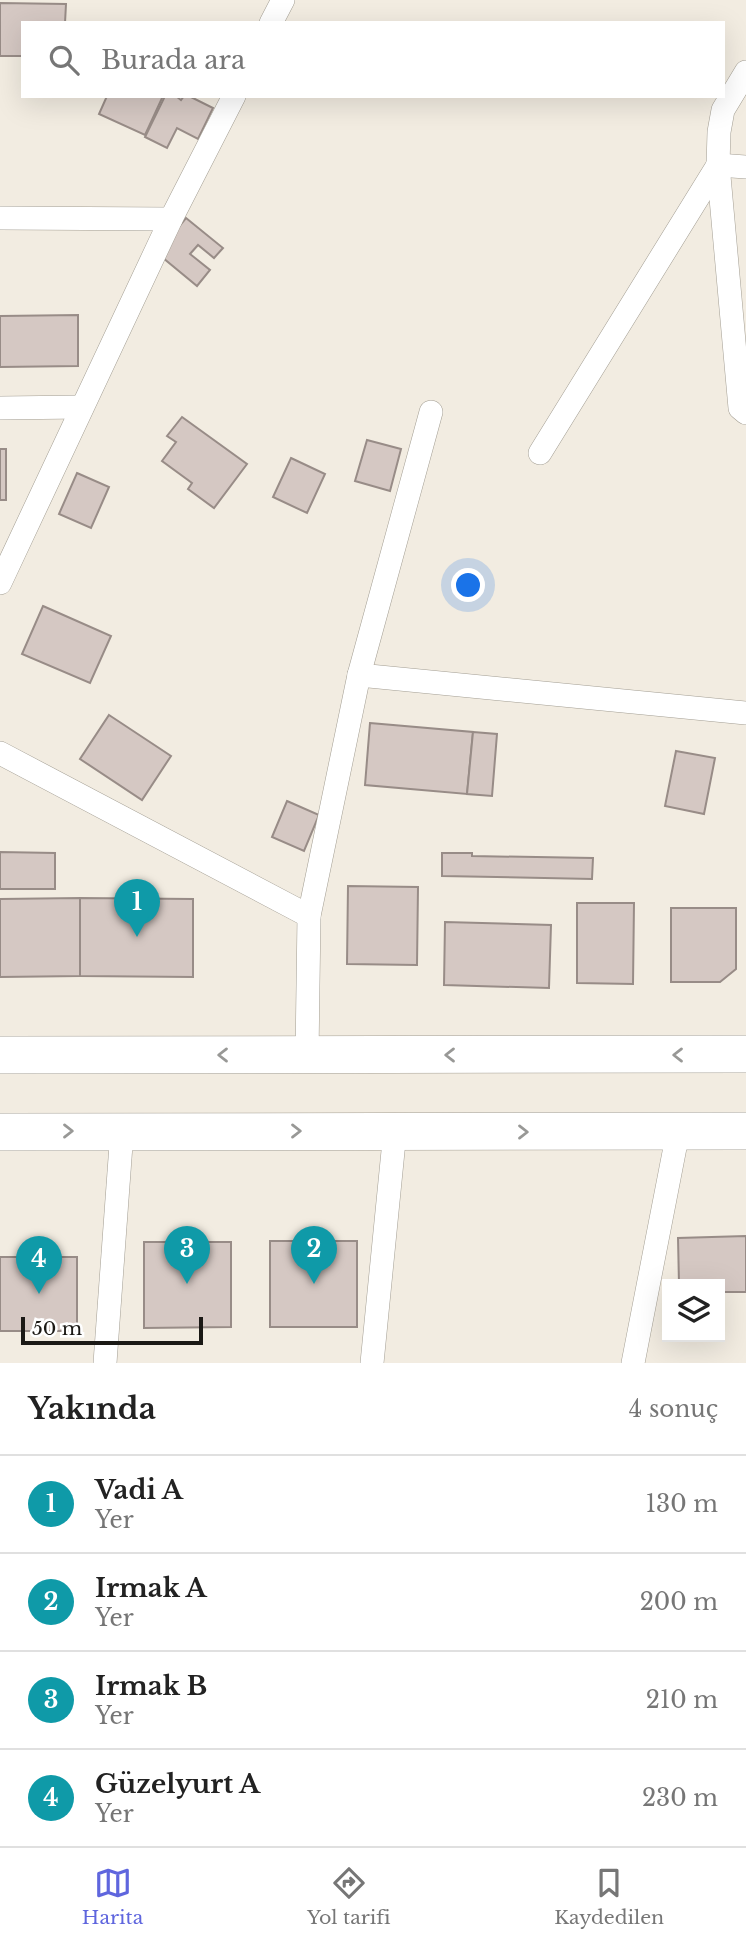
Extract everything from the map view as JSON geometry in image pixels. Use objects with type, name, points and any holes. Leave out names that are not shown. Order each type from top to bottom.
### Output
[{"type":"main road","points":[[0,1055],[746,1054]]},
{"type":"main road","points":[[0,1132],[746,1131]]},
{"type":"street","points":[[272,21],[283,0]]},
{"type":"street","points":[[746,72],[723,110],[718,166],[740,408],[746,413]]},
{"type":"street","points":[[0,583],[171,219],[233,98]]},
{"type":"street","points":[[718,166],[746,167]]},
{"type":"street","points":[[540,453],[718,166]]},
{"type":"street","points":[[0,218],[171,219]]},
{"type":"street","points":[[0,408],[82,407]]},
{"type":"street","points":[[307,1055],[309,916],[359,675],[431,412]]},
{"type":"street","points":[[359,675],[746,713]]},
{"type":"street","points":[[0,752],[309,916]]},
{"type":"street","points":[[105,1363],[122,1131]]},
{"type":"street","points":[[372,1363],[394,1131]]},
{"type":"street","points":[[633,1363],[678,1132]]},
{"type":"building","points":[[0,3],[66,4],[65,21],[21,21],[21,56],[0,56]]},
{"type":"building","points":[[106,98],[162,98],[145,135],[99,114]]},
{"type":"building","points":[[164,98],[193,98],[213,108],[198,139],[177,128],[167,148],[145,137]]},
{"type":"building","points":[[186,218],[223,248],[214,258],[198,245],[190,254],[210,270],[197,286],[157,253]]},
{"type":"building","points":[[78,315],[78,366],[0,367],[0,316]]},
{"type":"building","points":[[182,417],[247,464],[214,508],[188,489],[192,483],[162,461],[176,442],[167,436]]},
{"type":"building","points":[[367,440],[401,449],[390,491],[355,481]]},
{"type":"building","points":[[0,449],[6,449],[6,500],[0,500]]},
{"type":"building","points":[[291,458],[325,474],[307,513],[273,497]]},
{"type":"building","points":[[77,473],[109,487],[91,528],[59,514]]},
{"type":"building","points":[[43,606],[111,636],[90,683],[22,654]]},
{"type":"building","points":[[109,715],[171,756],[142,800],[80,759]]},
{"type":"building","points":[[370,723],[473,732],[467,794],[365,785]]},
{"type":"building","points":[[473,732],[497,734],[492,796],[467,794]]},
{"type":"building","points":[[676,751],[715,758],[704,814],[665,806]]},
{"type":"building","points":[[287,801],[319,815],[304,851],[272,837]]},
{"type":"building","points":[[0,852],[55,853],[55,889],[0,889]]},
{"type":"building","points":[[442,853],[593,858],[592,879],[442,876]]},
{"type":"building","points":[[348,886],[418,887],[417,965],[347,964]]},
{"type":"building","points":[[80,898],[193,899],[193,977],[80,976]]},
{"type":"building","points":[[80,898],[80,976],[0,977],[0,899]]},
{"type":"building","points":[[577,903],[634,903],[633,984],[577,983]]},
{"type":"building","points":[[671,908],[736,908],[736,969],[720,982],[671,982]]},
{"type":"building","points":[[445,922],[551,925],[549,988],[444,985]]},
{"type":"building","points":[[746,1236],[746,1292],[725,1292],[725,1279],[679,1279],[678,1238]]},
{"type":"building","points":[[270,1241],[357,1241],[357,1327],[270,1327]]},
{"type":"building","points":[[144,1242],[231,1242],[231,1327],[144,1328]]},
{"type":"building","points":[[0,1257],[77,1257],[77,1331],[0,1331]]},
{"type":"place","name":"Vadi A","points":[[137,937]]},
{"type":"place","name":"Irmak B","points":[[187,1284]]},
{"type":"place","name":"Irmak A","points":[[314,1284]]},
{"type":"place","name":"Güzelyurt A","points":[[39,1294]]}]
